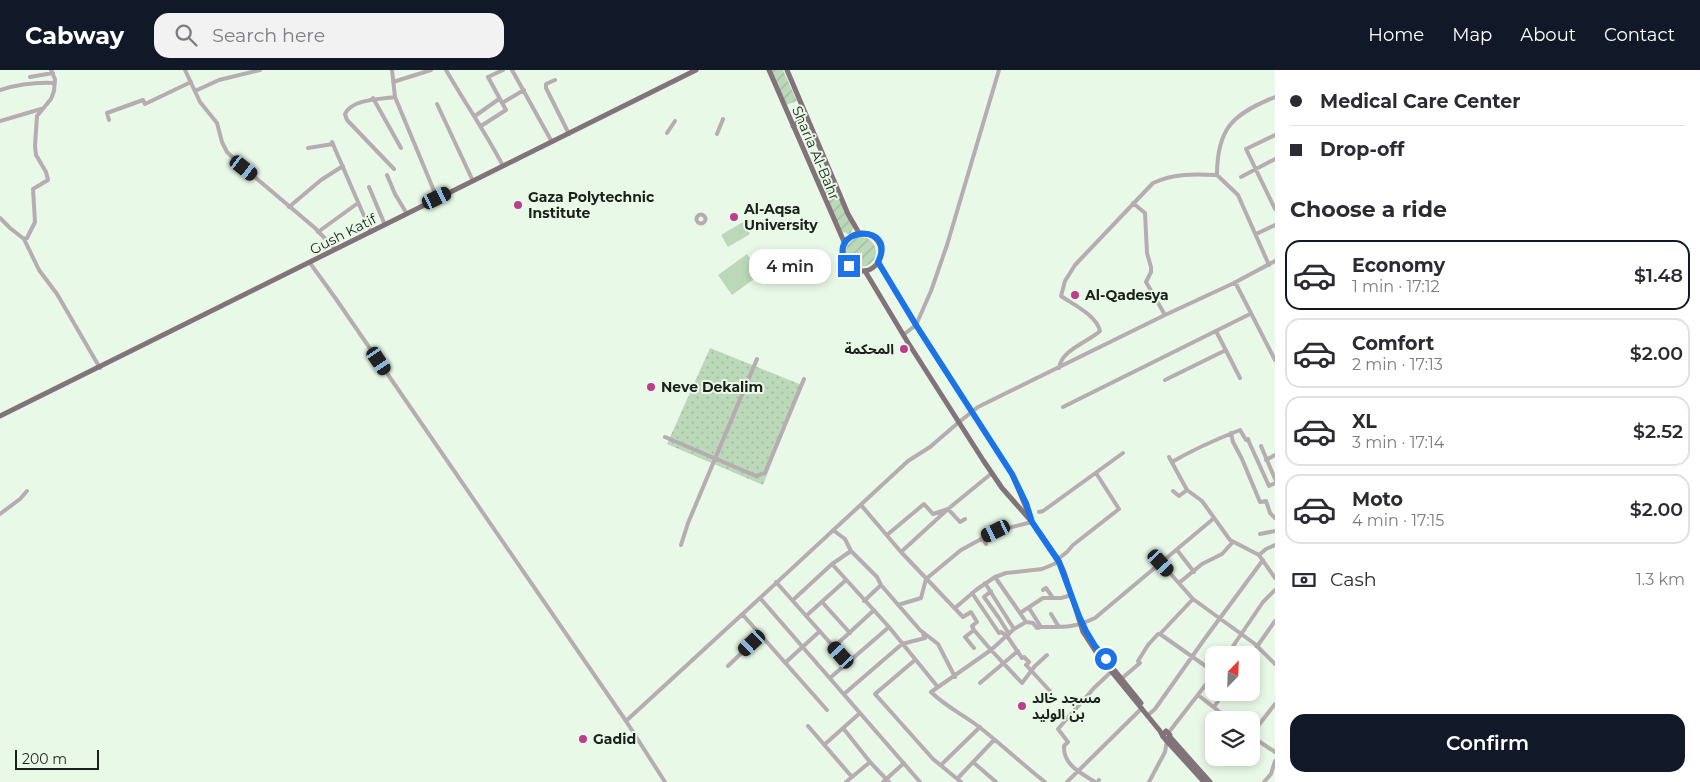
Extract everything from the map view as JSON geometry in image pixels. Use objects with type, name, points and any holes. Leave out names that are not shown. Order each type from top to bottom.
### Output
[{"type":"main road","name":"Gush Katif","points":[[0,416],[100,368],[696,70]]},
{"type":"main road","name":"Sharia Al-Bahr","points":[[769,70],[845,244]]},
{"type":"main road","name":"Sharia Al-Bahr","points":[[786,70],[848,214],[860,233]]},
{"type":"main road","points":[[793,126],[806,118]]},
{"type":"main road","points":[[860,233],[872,235],[880,244],[882,250],[875,266],[865,271],[849,266],[844,256],[845,244],[848,239],[860,233]]},
{"type":"main road","points":[[878,262],[916,325],[1017,482],[1032,522]]},
{"type":"main road","points":[[865,271],[1002,488],[1032,522],[1059,561],[1088,640],[1111,672],[1121,680],[1177,752],[1204,782]]},
{"type":"main road","points":[[1082,624],[1095,646],[1149,715]]},
{"type":"main road","points":[[1166,736],[1210,782]]},
{"type":"street","points":[[185,70],[200,102],[217,123],[227,152],[335,249]]},
{"type":"street","points":[[195,91],[219,80],[260,70]]},
{"type":"street","points":[[392,70],[395,97],[437,198]]},
{"type":"street","points":[[393,82],[431,70]]},
{"type":"street","points":[[446,70],[481,126],[503,166]]},
{"type":"street","points":[[481,126],[506,110],[488,77],[503,70]]},
{"type":"street","points":[[512,70],[552,142]]},
{"type":"street","points":[[904,335],[916,325],[931,291],[947,245],[999,70]]},
{"type":"street","points":[[24,239],[27,238],[35,222],[33,189],[48,180],[35,151],[36,120],[42,108],[51,99],[55,83],[55,77],[52,72],[30,76]]},
{"type":"street","points":[[555,80],[546,84],[546,88],[569,134]]},
{"type":"street","points":[[109,120],[107,113],[143,100],[145,104],[191,82]]},
{"type":"street","points":[[0,90],[19,84],[55,83]]},
{"type":"street","points":[[475,116],[500,100],[524,90]]},
{"type":"street","points":[[394,169],[346,118],[346,112],[350,108],[373,98],[395,97]]},
{"type":"street","points":[[1217,175],[1219,148],[1230,125],[1250,108],[1275,97]]},
{"type":"street","points":[[373,98],[401,148]]},
{"type":"street","points":[[437,104],[473,181]]},
{"type":"street","points":[[0,122],[42,108]]},
{"type":"street","points":[[717,134],[723,119]]},
{"type":"street","points":[[667,133],[675,121]]},
{"type":"street","points":[[1275,135],[1246,149],[1275,209]]},
{"type":"street","points":[[308,148],[333,143],[371,232]]},
{"type":"street","points":[[1241,177],[1275,160]]},
{"type":"street","points":[[289,207],[317,183],[343,166]]},
{"type":"street","points":[[1059,368],[1066,355],[1100,332],[1091,317],[1060,296],[1065,281],[1075,265],[1153,183],[1165,178],[1187,174],[1217,175],[1238,194],[1269,264]]},
{"type":"street","points":[[387,175],[395,194],[407,214]]},
{"type":"street","points":[[369,187],[385,225]]},
{"type":"street","points":[[1133,202],[1145,213],[1147,252],[1152,267],[1146,282],[1165,315]]},
{"type":"street","points":[[318,232],[358,203]]},
{"type":"street","points":[[0,218],[24,239],[39,270],[57,294],[100,368]]},
{"type":"street","points":[[1256,234],[1275,225]]},
{"type":"street","points":[[626,721],[908,461],[930,447],[972,412],[988,402],[1275,262]]},
{"type":"street","points":[[310,263],[626,721],[665,782]]},
{"type":"street","points":[[1235,282],[1275,360]]},
{"type":"street","points":[[1063,407],[1250,314]]},
{"type":"street","points":[[1216,331],[1240,378]]},
{"type":"street","points":[[1165,380],[1226,350]]},
{"type":"street","points":[[681,545],[688,523],[757,359]]},
{"type":"street","points":[[665,437],[756,476],[765,473],[804,379]]},
{"type":"street","points":[[1172,462],[1196,448],[1240,430],[1246,440],[1248,439],[1269,486],[1275,481],[1261,446]]},
{"type":"street","points":[[1231,433],[1233,442],[1260,502],[1266,501],[1270,513],[1275,518]]},
{"type":"street","points":[[1039,512],[1123,453]]},
{"type":"street","points":[[1260,463],[1275,455]]},
{"type":"street","points":[[1169,457],[1187,490],[1202,502],[1232,543],[1259,555],[1275,578]]},
{"type":"street","points":[[901,552],[992,472]]},
{"type":"street","points":[[955,608],[995,577],[1006,573],[1038,570],[1059,561],[1073,545],[1119,509],[1096,473]]},
{"type":"street","points":[[1173,491],[1179,496],[1187,490]]},
{"type":"street","points":[[0,514],[20,499],[27,491]]},
{"type":"street","points":[[886,535],[924,504],[933,514],[948,509]]},
{"type":"street","points":[[861,505],[901,552],[963,617],[970,612],[977,622],[972,626],[974,630],[990,650],[1022,683],[1047,655]]},
{"type":"street","points":[[948,509],[960,522],[965,520]]},
{"type":"street","points":[[1045,782],[980,727],[931,692],[1026,622],[1033,622],[1037,628],[1070,628],[1094,618],[1213,519]]},
{"type":"street","points":[[898,605],[921,598],[926,579],[961,550],[982,538],[1010,526],[1032,522]]},
{"type":"street","points":[[833,530],[845,540],[851,550],[877,577],[881,585],[926,638],[902,644],[844,694]]},
{"type":"street","points":[[1260,534],[1275,531]]},
{"type":"street","points":[[982,538],[986,544]]},
{"type":"street","points":[[1179,583],[1202,564],[1222,554],[1232,543]]},
{"type":"street","points":[[1259,555],[1275,545]]},
{"type":"street","points":[[793,600],[832,564],[851,550]]},
{"type":"street","points":[[1177,550],[1194,572]]},
{"type":"street","points":[[1149,715],[1263,560]]},
{"type":"street","points":[[1161,563],[1194,599],[1258,646],[1275,620]]},
{"type":"street","points":[[832,564],[889,627],[937,686]]},
{"type":"street","points":[[995,577],[1026,622]]},
{"type":"street","points":[[806,616],[846,580]]},
{"type":"street","points":[[776,582],[848,663]]},
{"type":"street","points":[[985,583],[1014,629]]},
{"type":"street","points":[[864,600],[881,585]]},
{"type":"street","points":[[1043,590],[1046,588],[1053,598]]},
{"type":"street","points":[[1233,646],[1263,602],[1275,590]]},
{"type":"street","points":[[991,591],[984,597],[999,618],[1022,658],[1024,657],[1029,662],[1026,665],[1050,691]]},
{"type":"street","points":[[972,594],[999,633],[1002,632],[1008,635]]},
{"type":"street","points":[[1020,613],[1043,598],[1061,598],[1072,595]]},
{"type":"street","points":[[760,598],[920,782]]},
{"type":"street","points":[[1121,680],[1140,663],[1138,661],[1148,644],[1194,599]]},
{"type":"street","points":[[822,602],[850,632]]},
{"type":"street","points":[[1029,608],[1041,627]]},
{"type":"street","points":[[834,647],[874,610]]},
{"type":"street","points":[[1051,614],[1059,627]]},
{"type":"street","points":[[742,615],[826,710]]},
{"type":"street","points":[[830,678],[889,627]]},
{"type":"street","points":[[920,630],[938,644],[955,676]]},
{"type":"street","points":[[974,630],[965,637],[974,648]]},
{"type":"street","points":[[785,663],[820,631]]},
{"type":"street","points":[[1160,634],[1205,666]]},
{"type":"street","points":[[728,666],[760,635]]},
{"type":"street","points":[[1260,648],[1275,664]]},
{"type":"street","points":[[980,683],[1018,651]]},
{"type":"street","points":[[915,660],[875,694],[933,759],[962,782]]},
{"type":"street","points":[[1097,781],[1078,772],[1065,757],[1064,746],[1068,742],[1058,729],[1094,688],[1111,672]]},
{"type":"street","points":[[1149,782],[1165,752],[1166,736],[1205,685]]},
{"type":"street","points":[[1198,695],[1219,711]]},
{"type":"street","points":[[1214,707],[1218,701]]},
{"type":"street","points":[[1260,723],[1275,704]]},
{"type":"street","points":[[1067,782],[1142,708]]},
{"type":"street","points":[[824,745],[860,713]]},
{"type":"street","points":[[808,726],[852,777]]},
{"type":"street","points":[[941,765],[980,727]]},
{"type":"street","points":[[843,728],[886,781],[904,763]]},
{"type":"street","points":[[958,778],[994,740]]},
{"type":"street","points":[[1260,741],[1275,752]]},
{"type":"street","points":[[1165,752],[1169,750],[1177,752]]},
{"type":"street","points":[[1264,782],[1271,774],[1275,761]]},
{"type":"street","points":[[846,782],[870,762]]},
{"type":"street","points":[[973,762],[996,782]]},
{"type":"green space","points":[[770,70],[783,70],[797,101],[786,105]]},
{"type":"green space","points":[[818,170],[825,171],[853,227],[851,233],[848,234],[841,231],[816,175]]},
{"type":"green space","points":[[743,222],[750,234],[728,247],[721,235]]},
{"type":"green space","points":[[861,237],[867,238],[875,246],[875,258],[867,266],[861,267],[855,266],[847,258],[846,252],[847,246],[855,238]]},
{"type":"green space","points":[[747,254],[761,274],[732,295],[718,275]]},
{"type":"green space","points":[[710,348],[802,385],[763,485],[667,444]]},
{"type":"place","name":"Gaza Polytechnic Institute","points":[[518,205]]},
{"type":"place","name":"Al-Aqsa University","points":[[734,217]]},
{"type":"place","name":"Al-Qadesya","points":[[1075,295]]},
{"type":"place","name":"المحكمة","points":[[904,349]]},
{"type":"place","name":"Neve Dekalim","points":[[651,387]]},
{"type":"place","name":"مسجد خالد بن الوليد","points":[[1022,706]]},
{"type":"place","name":"Gadid","points":[[583,739]]},
{"type":"route","points":[[849,266],[843,250],[848,239],[853,235],[866,233],[877,239],[882,250],[878,262],[916,325],[1017,482],[1032,522],[1050,547],[1064,572],[1086,631],[1106,659]]}]
